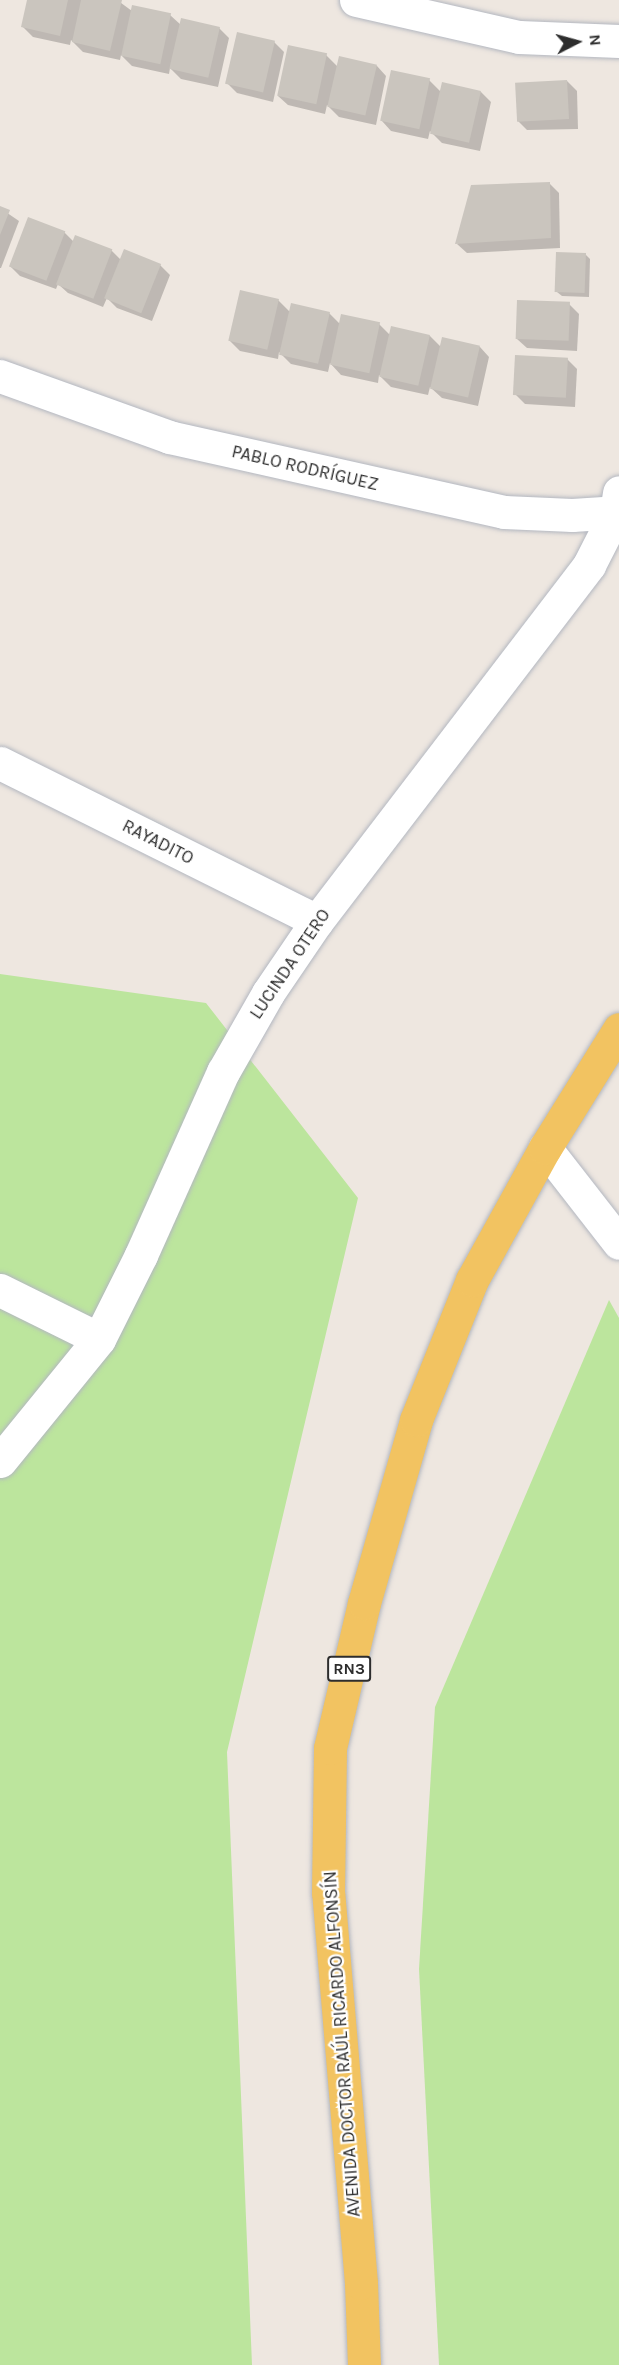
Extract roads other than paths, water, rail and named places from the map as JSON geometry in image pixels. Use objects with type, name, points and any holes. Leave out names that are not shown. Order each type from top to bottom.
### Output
[{"type":"main road","name":"AVENIDA DOCTOR RAÚL RICARDO ALFONSÍN","points":[[364,2365],[361,2283],[328,1893],[330,1748],[364,1603],[416,1420],[472,1280],[545,1149],[617,1036]]},
{"type":"street","points":[[356,0],[519,37],[619,41]]},
{"type":"street","name":"PABLO RODRÍGUEZ","points":[[0,376],[168,437],[504,512],[572,515],[618,505]]},
{"type":"street","name":"LUCINDA OTERO","points":[[0,1461],[99,1339],[141,1255],[223,1072],[268,993],[317,921],[589,566],[618,505]]},
{"type":"street","name":"RAYADITO","points":[[0,763],[317,921]]},
{"type":"street","points":[[545,1149],[619,1243]]},
{"type":"street","points":[[0,1290],[99,1339]]}]
